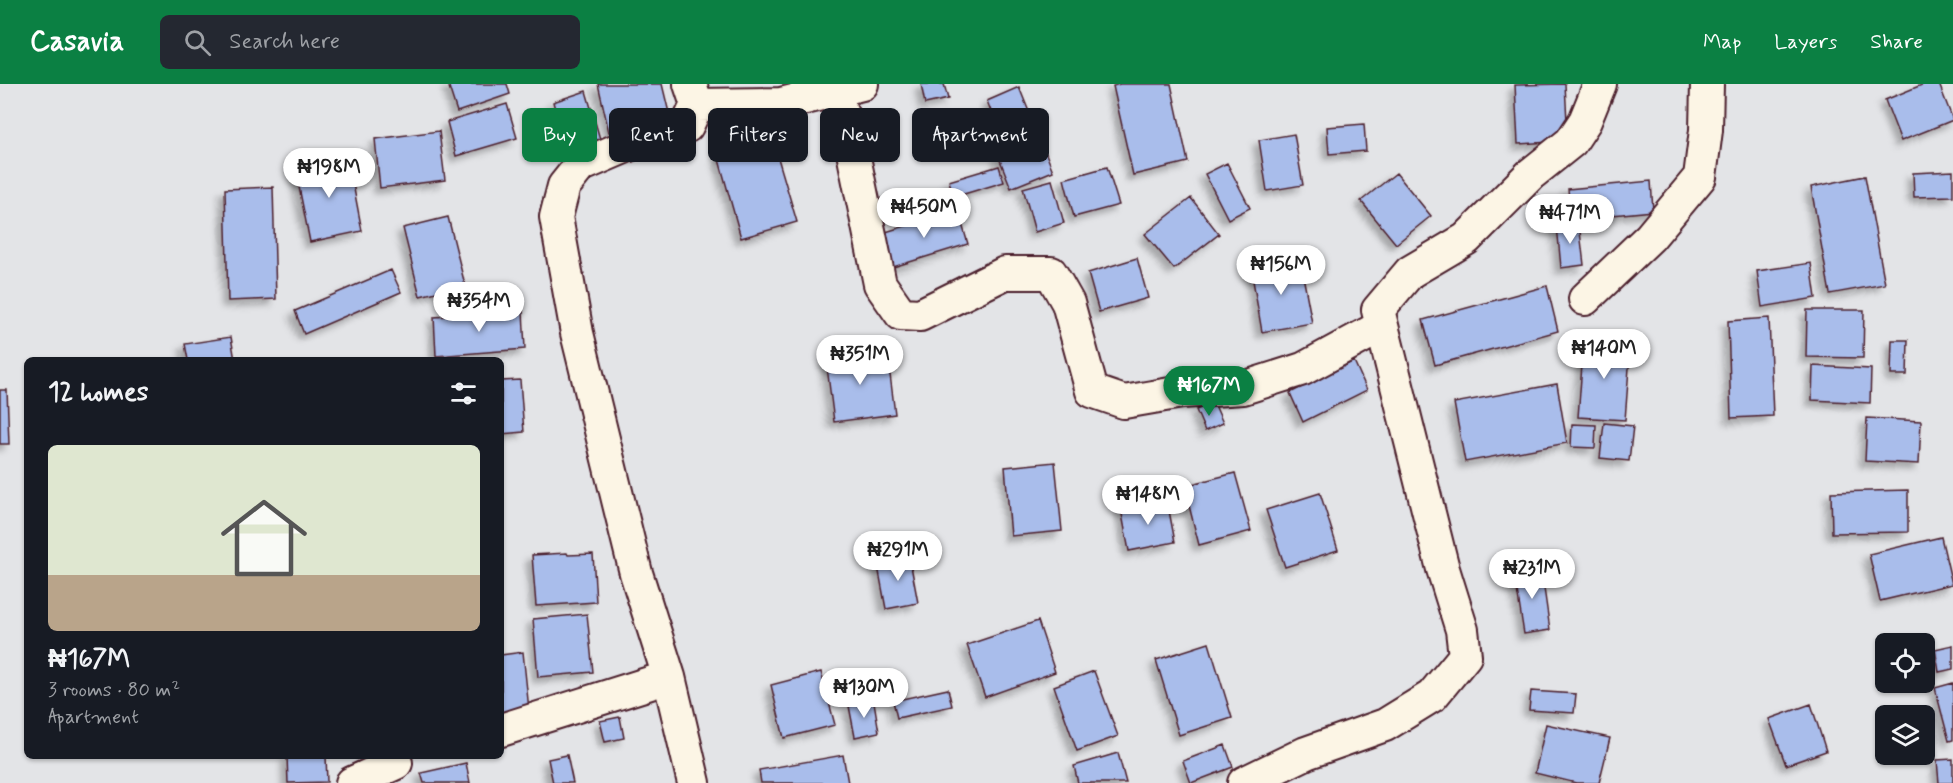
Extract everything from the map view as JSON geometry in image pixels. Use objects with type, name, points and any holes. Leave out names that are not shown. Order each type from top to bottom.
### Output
[{"type":"street","points":[[1244,783],[1306,753],[1385,725],[1432,696],[1465,656],[1462,630],[1443,569],[1378,310],[1410,272],[1466,239],[1531,174],[1571,141],[1585,121],[1600,84]]},
{"type":"street","points":[[1585,299],[1650,237],[1700,177],[1706,130],[1707,84]]},
{"type":"street","points":[[694,783],[669,677],[633,562],[577,333],[556,217],[564,186],[580,166],[652,135],[687,126],[694,95],[781,104],[848,88],[849,133],[880,284],[901,314],[920,315],[1005,273],[1051,273],[1068,303],[1092,391],[1124,402],[1182,392],[1243,388],[1303,369],[1382,326]]},
{"type":"street","points":[[504,729],[669,677]]},
{"type":"street","points":[[352,783],[404,767]]},
{"type":"building","points":[[448,84],[507,84],[510,94],[457,112]]},
{"type":"building","points":[[598,84],[662,84],[668,108],[609,108],[609,132]]},
{"type":"building","points":[[921,84],[944,84],[948,99],[925,104]]},
{"type":"building","points":[[1171,84],[1188,162],[1133,175],[1113,86]]},
{"type":"building","points":[[1565,84],[1568,141],[1518,144],[1515,85]]},
{"type":"building","points":[[1924,84],[1939,84],[1953,120],[1901,141],[1885,100]]},
{"type":"building","points":[[1019,87],[1028,108],[990,108],[987,101]]},
{"type":"building","points":[[586,91],[591,108],[555,108],[553,102]]},
{"type":"building","points":[[507,104],[517,138],[456,156],[447,122]]},
{"type":"building","points":[[1364,124],[1366,151],[1329,154],[1327,127]]},
{"type":"building","points":[[439,131],[445,180],[380,188],[375,139]]},
{"type":"building","points":[[1294,134],[1303,185],[1267,191],[1259,140]]},
{"type":"building","points":[[348,157],[362,231],[310,242],[295,167]]},
{"type":"building","points":[[1049,161],[1053,171],[1011,188],[1001,162]]},
{"type":"building","points":[[720,162],[779,162],[797,222],[741,238]]},
{"type":"building","points":[[1227,163],[1250,208],[1228,219],[1205,174]]},
{"type":"building","points":[[999,166],[1004,182],[954,197],[949,181]]},
{"type":"building","points":[[1107,167],[1119,205],[1074,217],[1064,179]]},
{"type":"building","points":[[1953,171],[1953,196],[1914,197],[1913,173]]},
{"type":"building","points":[[1396,173],[1431,216],[1396,244],[1361,201]]},
{"type":"building","points":[[1865,176],[1885,284],[1830,294],[1811,187]]},
{"type":"building","points":[[1052,180],[1064,223],[1035,232],[1023,188]]},
{"type":"building","points":[[1651,181],[1653,211],[1571,219],[1568,189]]},
{"type":"building","points":[[273,187],[276,299],[228,301],[225,189]]},
{"type":"building","points":[[1191,198],[1219,234],[1174,269],[1145,234]]},
{"type":"building","points":[[958,210],[968,244],[890,268],[879,234]]},
{"type":"building","points":[[448,217],[465,285],[420,296],[403,228]]},
{"type":"building","points":[[1579,223],[1584,265],[1561,268],[1557,225]]},
{"type":"building","points":[[1137,258],[1148,298],[1099,312],[1088,273]]},
{"type":"building","points":[[1300,260],[1312,323],[1262,332],[1251,269]]},
{"type":"building","points":[[1811,263],[1816,298],[1762,307],[1757,271]]},
{"type":"building","points":[[391,270],[401,292],[304,334],[295,311]]},
{"type":"building","points":[[1547,286],[1558,331],[1435,365],[1423,320]]},
{"type":"building","points":[[1807,310],[1864,310],[1863,358],[1806,357]]},
{"type":"building","points":[[523,311],[525,349],[436,356],[434,317]]},
{"type":"building","points":[[1769,318],[1773,416],[1731,418],[1728,321]]},
{"type":"building","points":[[231,337],[234,357],[187,357],[185,344]]},
{"type":"building","points":[[1584,339],[1631,342],[1625,420],[1578,417]]},
{"type":"building","points":[[1892,340],[1908,340],[1907,375],[1891,375]]},
{"type":"building","points":[[887,351],[895,414],[834,422],[826,359]]},
{"type":"building","points":[[1354,361],[1367,390],[1303,422],[1290,393]]},
{"type":"building","points":[[1813,366],[1871,369],[1870,403],[1812,400]]},
{"type":"building","points":[[520,380],[524,432],[504,434],[504,381]]},
{"type":"building","points":[[1557,384],[1567,443],[1465,462],[1454,403]]},
{"type":"building","points":[[0,390],[7,390],[9,444],[0,444]]},
{"type":"building","points":[[1214,403],[1223,423],[1205,431],[1196,410]]},
{"type":"building","points":[[1867,418],[1921,421],[1919,464],[1865,461]]},
{"type":"building","points":[[1604,423],[1633,426],[1629,461],[1600,458]]},
{"type":"building","points":[[1572,424],[1596,425],[1595,448],[1571,447]]},
{"type":"building","points":[[1055,462],[1062,531],[1011,536],[1005,467]]},
{"type":"building","points":[[1235,473],[1251,531],[1199,545],[1184,486]]},
{"type":"building","points":[[1908,490],[1908,532],[1832,533],[1831,492]]},
{"type":"building","points":[[1320,493],[1338,550],[1285,567],[1266,510]]},
{"type":"building","points":[[1167,500],[1175,542],[1129,551],[1121,509]]},
{"type":"building","points":[[1941,537],[1952,584],[1880,601],[1869,554]]},
{"type":"building","points":[[567,553],[568,555],[593,554],[596,602],[536,606],[532,555]]},
{"type":"building","points":[[909,555],[918,603],[886,609],[877,561]]},
{"type":"building","points":[[1541,567],[1550,630],[1524,634],[1514,571]]},
{"type":"building","points":[[587,614],[593,672],[538,677],[533,619]]},
{"type":"building","points":[[1038,621],[1055,672],[985,697],[967,645]]},
{"type":"building","points":[[1209,643],[1232,718],[1179,735],[1156,660]]},
{"type":"building","points":[[1953,645],[1953,669],[1939,672],[1935,649]]},
{"type":"building","points":[[523,652],[529,710],[504,713],[504,655]]},
{"type":"building","points":[[1094,671],[1118,736],[1077,751],[1054,686]]},
{"type":"building","points":[[821,672],[835,725],[784,738],[771,685]]},
{"type":"building","points":[[1953,683],[1953,740],[1949,741],[1935,688]]},
{"type":"building","points":[[948,689],[952,706],[897,718],[893,701]]},
{"type":"building","points":[[1531,691],[1576,694],[1574,713],[1529,710]]},
{"type":"building","points":[[874,702],[879,732],[855,737],[849,706]]},
{"type":"building","points":[[1811,704],[1826,751],[1786,765],[1769,719]]},
{"type":"building","points":[[620,717],[624,738],[605,742],[600,721]]},
{"type":"building","points":[[1546,724],[1610,738],[1599,783],[1576,783],[1535,773]]},
{"type":"building","points":[[1225,745],[1233,767],[1191,783],[1183,761]]},
{"type":"building","points":[[1118,753],[1126,783],[1078,783],[1074,766]]},
{"type":"building","points":[[567,755],[573,783],[553,783],[548,759]]},
{"type":"building","points":[[843,755],[848,783],[761,783],[759,770]]},
{"type":"building","points":[[287,759],[326,759],[327,782],[288,783]]},
{"type":"building","points":[[1953,759],[1953,783],[1939,783],[1937,760]]},
{"type":"building","points":[[466,763],[470,783],[424,783],[421,773]]}]
